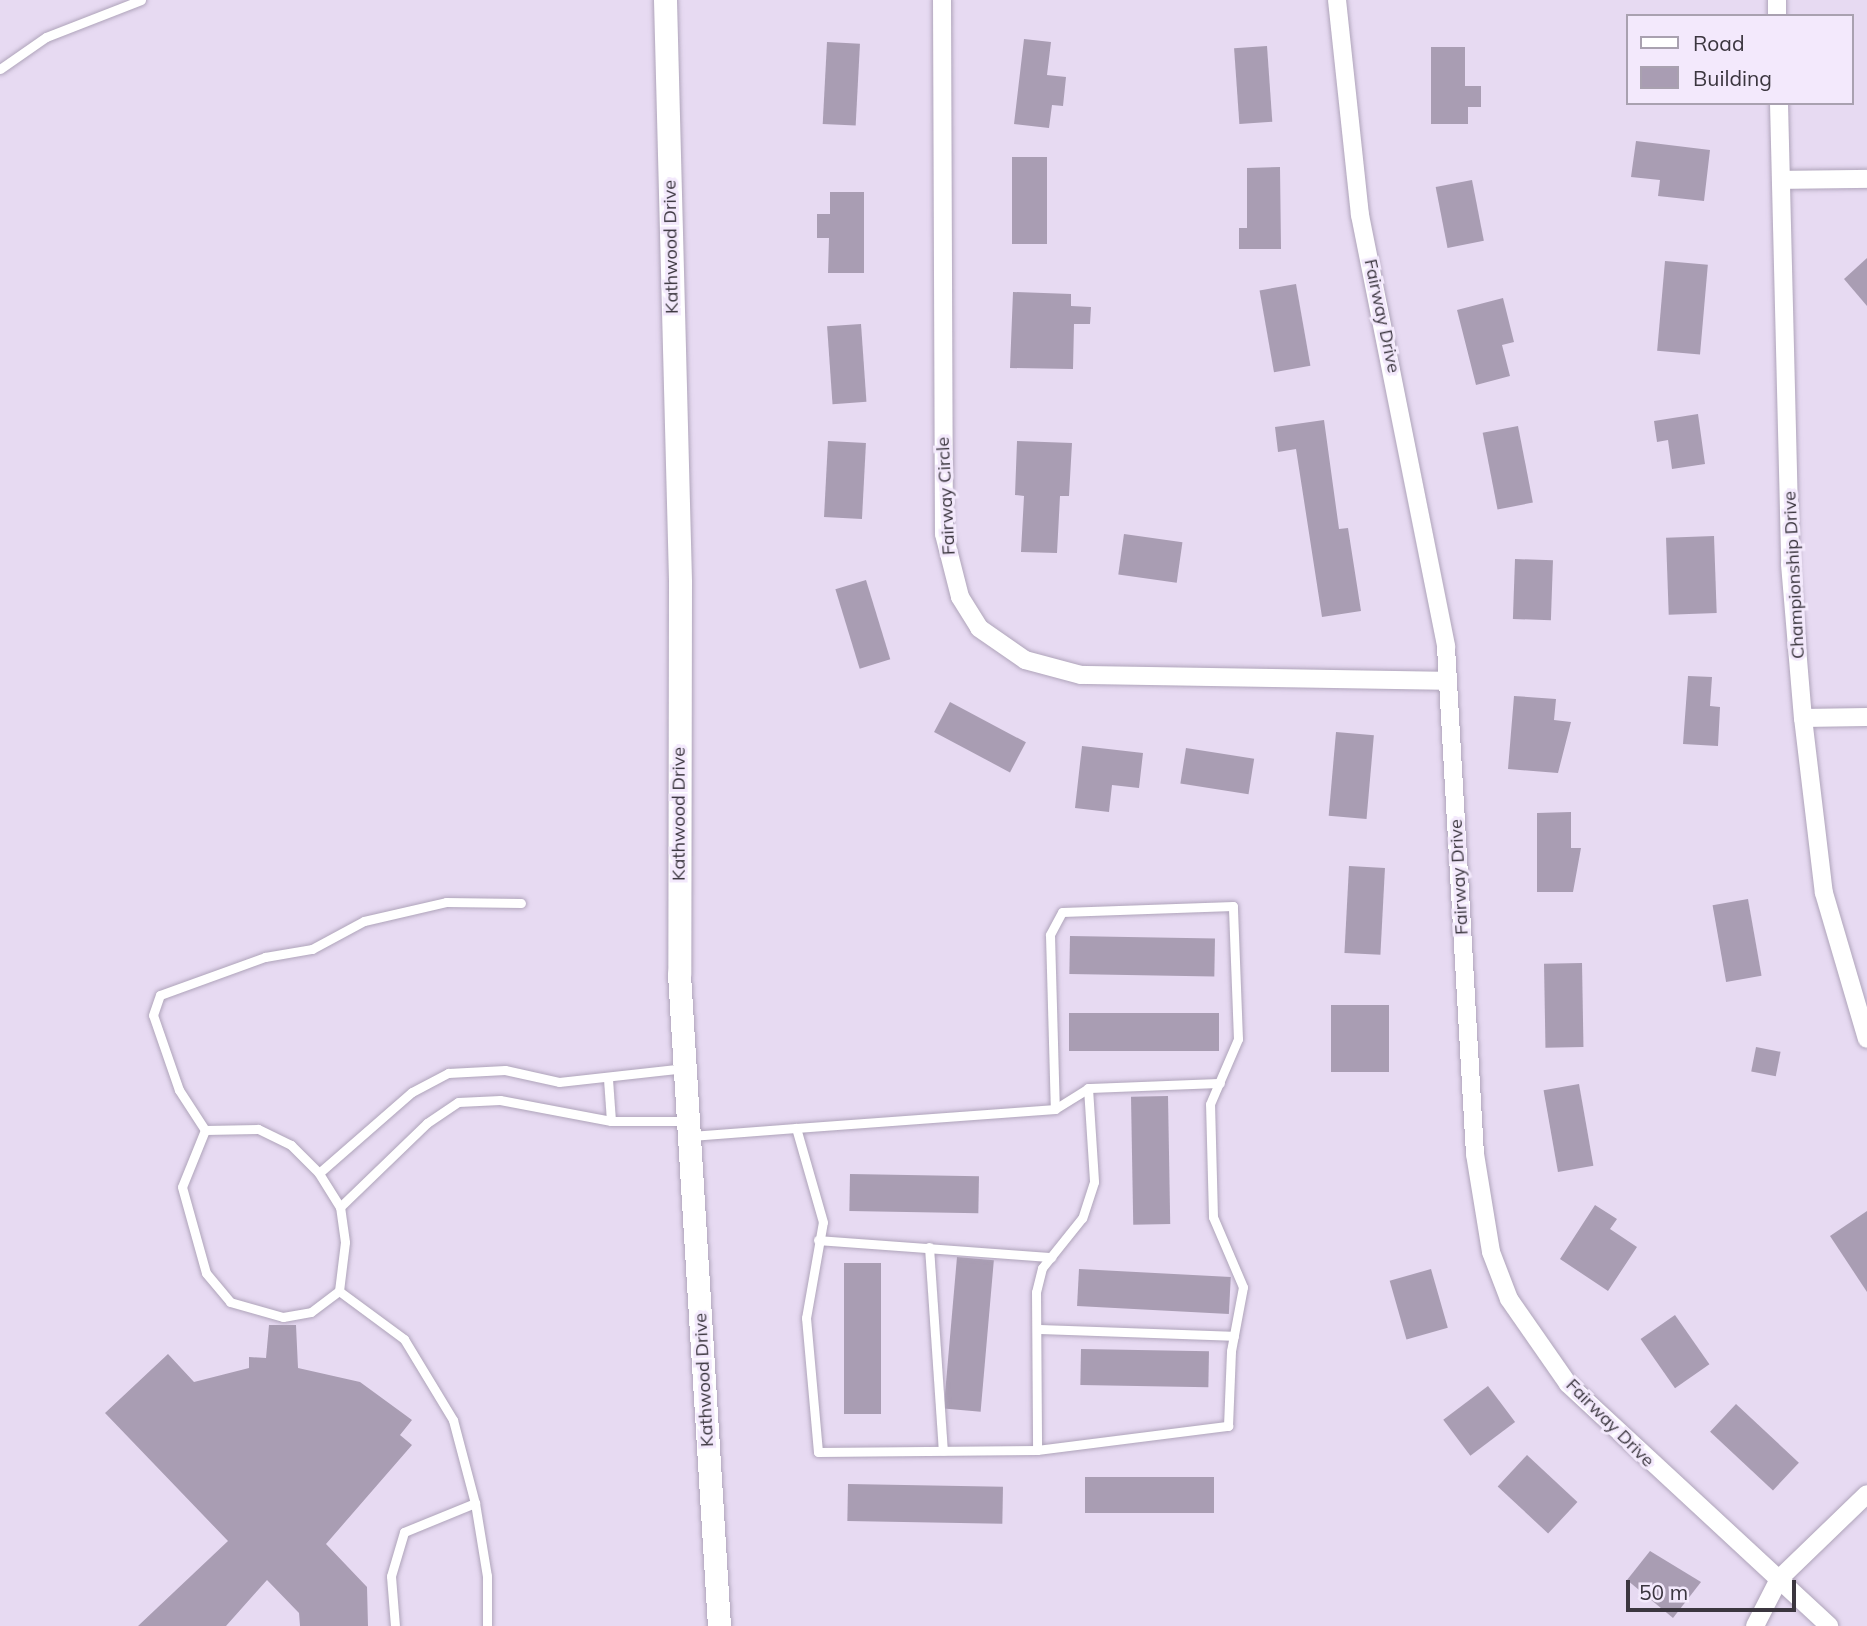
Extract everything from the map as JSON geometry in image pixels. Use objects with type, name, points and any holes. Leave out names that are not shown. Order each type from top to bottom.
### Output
[{"type":"street","name":"Kathwood Drive","points":[[665,0],[680,582],[679,974],[691,1128],[719,1626]]},
{"type":"street","name":"Fairway Circle","points":[[942,0],[944,534],[960,597],[979,628],[1025,660],[1081,675],[1448,681]]},
{"type":"street","name":"Fairway Drive","points":[[1337,0],[1360,215],[1411,451],[1448,681],[1475,1154],[1491,1252],[1509,1299],[1568,1384],[1829,1626]]},
{"type":"street","name":"Championship Drive","points":[[1779,105],[1790,564],[1803,718],[1824,893],[1867,1040]]},
{"type":"street","points":[[1782,180],[1867,179]]},
{"type":"street","points":[[1803,718],[1867,717]]},
{"type":"street","points":[[1755,1626],[1779,1579],[1867,1494]]},
{"type":"lane","points":[[0,69],[46,37],[142,0]]},
{"type":"lane","points":[[205,1130],[179,1090],[153,1015],[160,996],[265,957],[312,949],[363,921],[446,902],[521,903]]},
{"type":"lane","points":[[796,1128],[823,1222],[806,1318],[818,1452],[1037,1450],[1228,1426],[1234,1336],[1243,1287],[1213,1217],[1210,1104],[1238,1039],[1233,906],[1062,912],[1050,935],[1055,1109]]},
{"type":"lane","points":[[319,1173],[412,1092],[448,1073],[505,1070],[559,1082],[608,1079],[687,1068]]},
{"type":"lane","points":[[608,1079],[611,1121]]},
{"type":"lane","points":[[340,1207],[427,1123],[458,1102],[500,1100],[611,1121],[691,1128],[796,1128],[1055,1109],[1088,1088],[1220,1083]]},
{"type":"lane","points":[[1037,1450],[1036,1292],[1051,1257],[1082,1218],[1094,1182],[1088,1088]]},
{"type":"lane","points":[[258,1129],[291,1145],[319,1173],[340,1207],[345,1242],[340,1291],[311,1312],[283,1317],[230,1302],[206,1273],[182,1187],[205,1130],[258,1129]]},
{"type":"lane","points":[[818,1240],[1051,1257]]},
{"type":"lane","points":[[929,1248],[943,1451]]},
{"type":"lane","points":[[340,1291],[404,1339],[453,1420],[475,1503],[487,1576],[487,1626]]},
{"type":"lane","points":[[1037,1329],[1234,1336]]},
{"type":"lane","points":[[395,1626],[391,1576],[404,1532],[475,1503]]},
{"type":"building","points":[[1024,39],[1051,42],[1047,75],[1066,77],[1063,106],[1052,105],[1049,128],[1014,124]]},
{"type":"building","points":[[827,42],[860,44],[856,126],[823,124]]},
{"type":"building","points":[[1267,46],[1272,122],[1239,124],[1234,48]]},
{"type":"building","points":[[1431,47],[1465,47],[1465,86],[1481,86],[1481,107],[1468,107],[1468,124],[1431,124]]},
{"type":"building","points":[[1636,141],[1710,150],[1704,201],[1658,196],[1660,180],[1631,177]]},
{"type":"building","points":[[1012,157],[1047,157],[1047,244],[1012,244]]},
{"type":"building","points":[[1280,167],[1281,249],[1239,249],[1239,228],[1247,228],[1247,168]]},
{"type":"building","points":[[1472,180],[1484,241],[1448,248],[1436,187]]},
{"type":"building","points":[[830,192],[864,192],[864,273],[828,273],[829,238],[817,238],[817,214],[830,214]]},
{"type":"building","points":[[1867,258],[1867,306],[1844,279]]},
{"type":"building","points":[[1665,261],[1708,265],[1700,354],[1657,351]]},
{"type":"building","points":[[1296,284],[1310,366],[1274,372],[1260,290]]},
{"type":"building","points":[[1013,292],[1071,294],[1071,306],[1091,307],[1090,324],[1074,324],[1073,369],[1010,368]]},
{"type":"building","points":[[1503,298],[1514,342],[1502,345],[1510,376],[1476,385],[1457,310]]},
{"type":"building","points":[[861,324],[866,402],[833,404],[827,326]]},
{"type":"building","points":[[1698,414],[1705,464],[1672,469],[1668,440],[1657,442],[1654,421]]},
{"type":"building","points":[[1324,420],[1339,529],[1348,528],[1361,611],[1322,617],[1296,449],[1278,452],[1275,427]]},
{"type":"building","points":[[1518,426],[1533,503],[1498,509],[1483,433]]},
{"type":"building","points":[[828,441],[866,443],[862,519],[824,517]]},
{"type":"building","points":[[1017,441],[1072,443],[1069,496],[1060,496],[1057,553],[1021,552],[1024,496],[1015,495]]},
{"type":"building","points":[[1124,534],[1182,542],[1177,583],[1118,575]]},
{"type":"building","points":[[1714,536],[1717,613],[1669,615],[1666,538]]},
{"type":"building","points":[[1515,559],[1553,560],[1551,620],[1513,619]]},
{"type":"building","points":[[866,580],[890,659],[860,669],[835,589]]},
{"type":"building","points":[[1688,676],[1712,677],[1710,706],[1720,707],[1718,746],[1683,744]]},
{"type":"building","points":[[1514,696],[1556,699],[1554,720],[1571,722],[1558,773],[1508,769]]},
{"type":"building","points":[[950,702],[1026,742],[1010,772],[934,732]]},
{"type":"building","points":[[1336,732],[1374,735],[1367,819],[1329,816]]},
{"type":"building","points":[[1082,746],[1143,753],[1139,788],[1112,785],[1109,812],[1075,808]]},
{"type":"building","points":[[1186,748],[1254,759],[1249,794],[1180,784]]},
{"type":"building","points":[[1571,812],[1571,848],[1581,848],[1573,892],[1537,892],[1537,813]]},
{"type":"building","points":[[1349,866],[1385,868],[1380,955],[1344,953]]},
{"type":"building","points":[[1748,899],[1762,976],[1726,982],[1713,905]]},
{"type":"building","points":[[1070,936],[1215,939],[1214,977],[1069,974]]},
{"type":"building","points":[[1582,963],[1583,1047],[1545,1048],[1544,964]]},
{"type":"building","points":[[1331,1005],[1389,1005],[1389,1072],[1331,1072]]},
{"type":"building","points":[[1069,1013],[1219,1013],[1219,1051],[1069,1051]]},
{"type":"building","points":[[1756,1047],[1781,1052],[1776,1076],[1751,1072]]},
{"type":"building","points":[[1579,1084],[1593,1166],[1558,1172],[1544,1090]]},
{"type":"building","points":[[1168,1096],[1170,1224],[1133,1225],[1131,1097]]},
{"type":"building","points":[[850,1174],[979,1176],[978,1213],[849,1211]]},
{"type":"building","points":[[1595,1205],[1617,1219],[1610,1229],[1637,1247],[1608,1291],[1560,1259]]},
{"type":"building","points":[[1867,1211],[1867,1292],[1830,1236]]},
{"type":"building","points":[[957,1257],[994,1260],[981,1412],[944,1408]]},
{"type":"building","points":[[844,1263],[881,1263],[881,1414],[844,1414]]},
{"type":"building","points":[[1079,1269],[1231,1277],[1229,1314],[1077,1306]]},
{"type":"building","points":[[1431,1269],[1448,1328],[1406,1339],[1390,1281]]},
{"type":"building","points":[[1675,1315],[1709,1364],[1675,1388],[1641,1339]]},
{"type":"building","points":[[269,1325],[296,1325],[298,1368],[360,1382],[412,1420],[400,1435],[412,1445],[326,1544],[367,1587],[368,1626],[300,1626],[299,1613],[267,1580],[226,1626],[138,1626],[228,1541],[105,1413],[168,1354],[194,1382],[249,1368],[249,1357],[266,1358]]},
{"type":"building","points":[[1081,1349],[1209,1351],[1208,1387],[1080,1385]]},
{"type":"building","points":[[1488,1386],[1515,1422],[1470,1456],[1443,1420]]},
{"type":"building","points":[[1736,1404],[1799,1463],[1773,1490],[1710,1432]]},
{"type":"building","points":[[1527,1455],[1577,1502],[1548,1534],[1498,1486]]},
{"type":"building","points":[[1085,1477],[1214,1477],[1214,1513],[1085,1513]]},
{"type":"building","points":[[848,1484],[1003,1487],[1002,1524],[847,1521]]},
{"type":"building","points":[[1650,1551],[1701,1582],[1673,1618],[1627,1580]]}]
